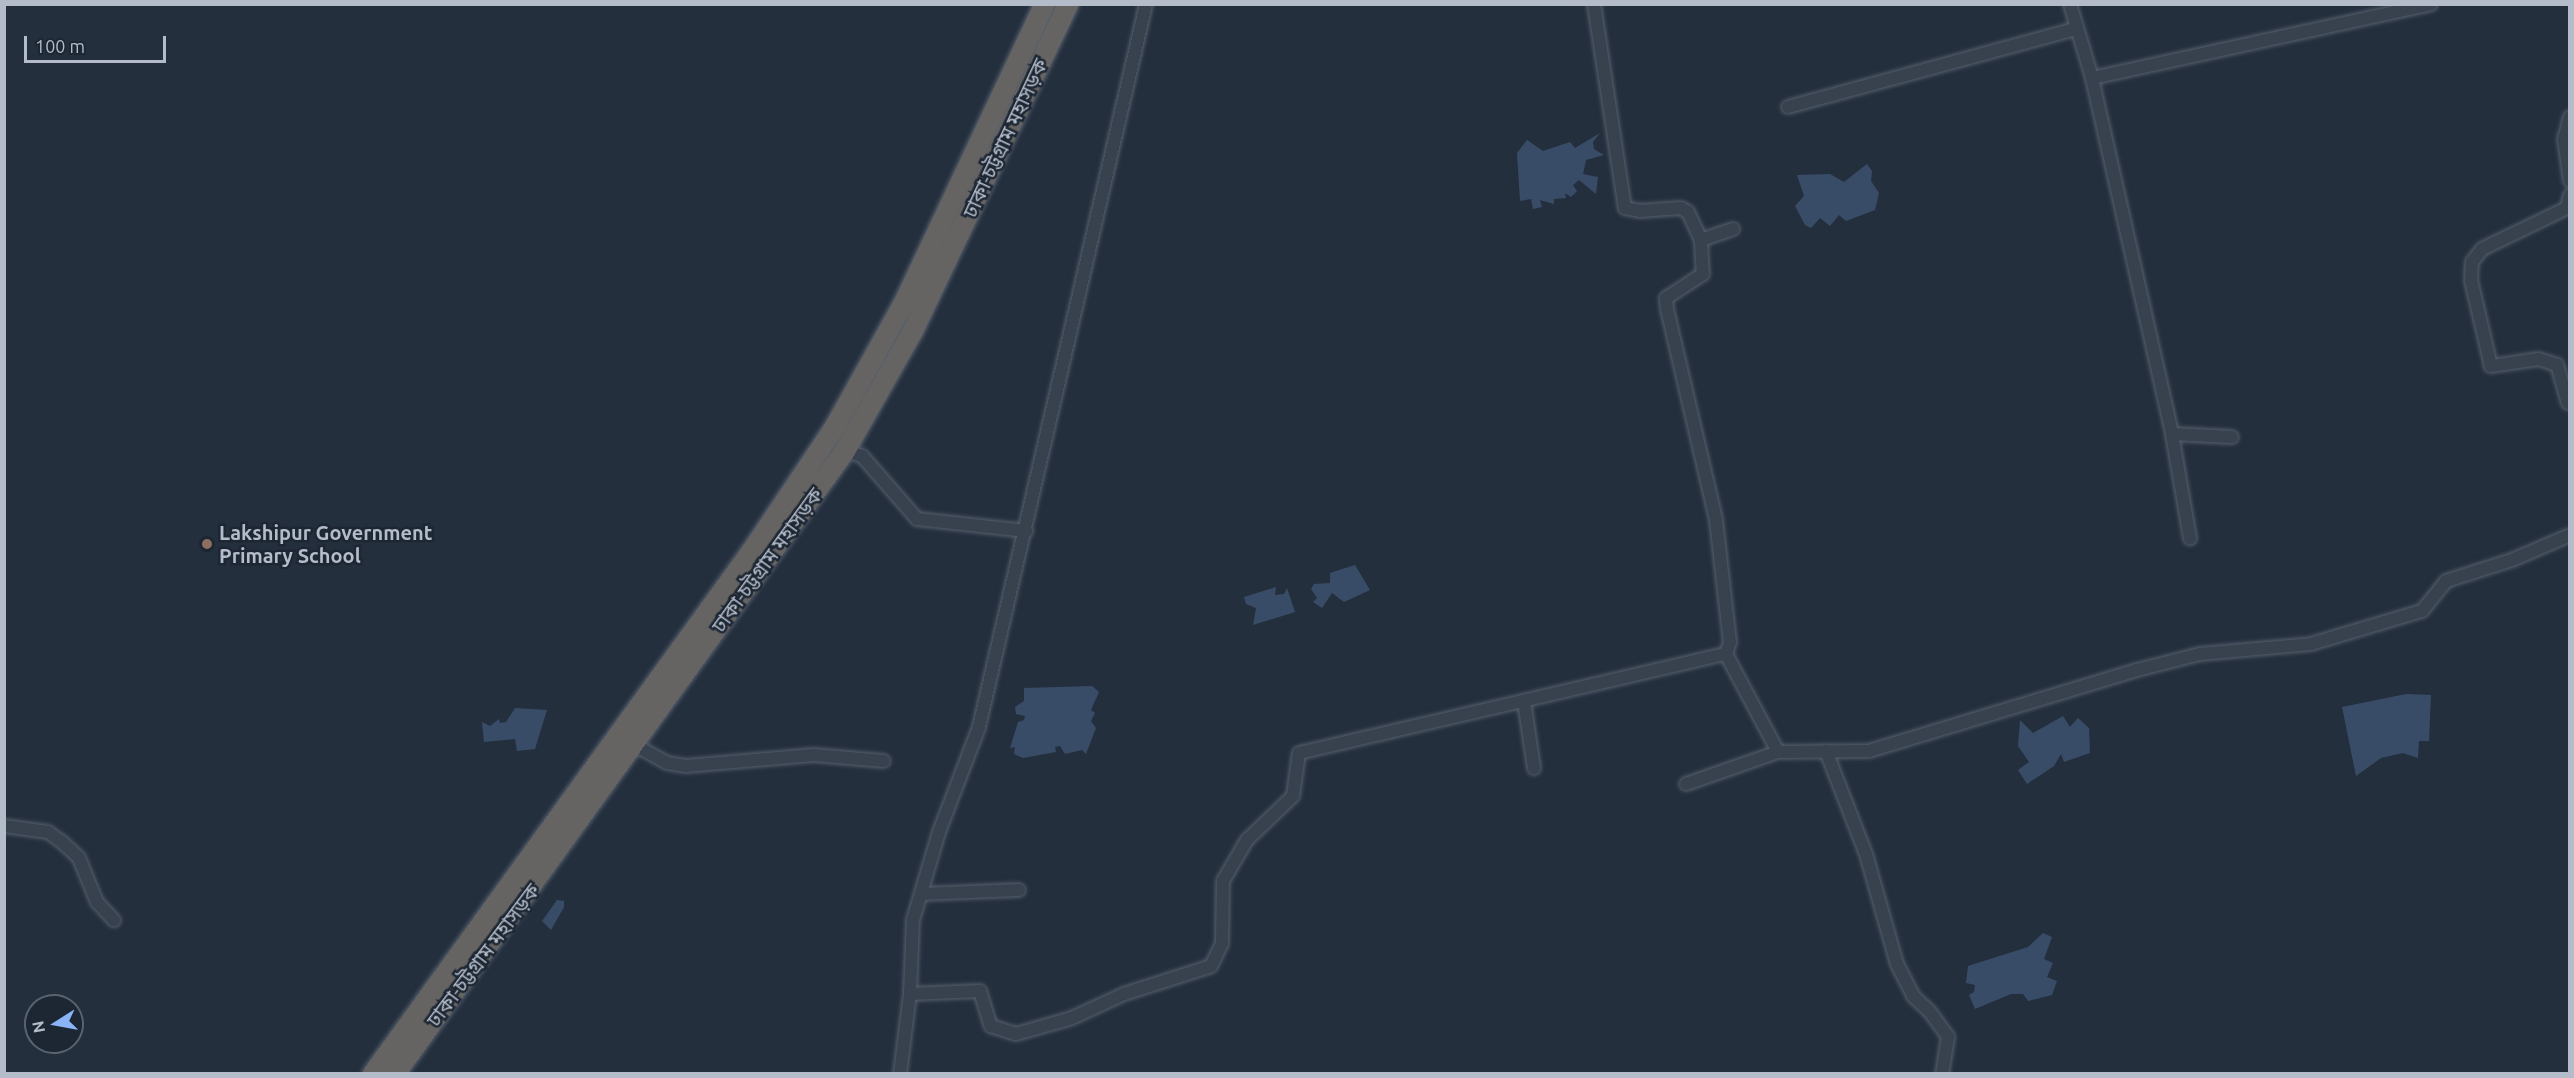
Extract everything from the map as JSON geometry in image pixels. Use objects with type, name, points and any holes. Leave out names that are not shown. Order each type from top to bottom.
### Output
[{"type":"highway","name":"ঢাকা-চট্টগ্রাম মহাসড়ক","points":[[373,1074],[754,548],[836,427],[904,303],[1045,4]]},
{"type":"highway","name":"ঢাকা-চট্টগ্রাম মহাসড়ক","points":[[395,1074],[844,451],[912,332],[1068,4]]},
{"type":"street","points":[[900,1074],[910,994],[913,920],[939,832],[979,727],[1146,4]]},
{"type":"street","points":[[1594,4],[1625,208],[1640,211],[1681,208],[1688,212],[1701,240],[1703,274],[1666,298],[1667,309],[1716,520],[1730,642],[1726,654],[1778,752]]},
{"type":"street","points":[[2070,4],[2074,28],[2092,78],[2172,434],[2190,538]]},
{"type":"street","points":[[2092,78],[2431,4]]},
{"type":"street","points":[[1788,107],[2074,28]]},
{"type":"street","points":[[2570,117],[2564,139],[2570,181]]},
{"type":"street","points":[[2568,403],[2557,365],[2540,359],[2491,366],[2471,280],[2472,262],[2482,249],[2567,208],[2570,195]]},
{"type":"street","points":[[1701,240],[1733,229]]},
{"type":"street","points":[[2172,434],[2232,437]]},
{"type":"street","points":[[844,451],[862,456],[917,519],[1026,531]]},
{"type":"street","points":[[1686,784],[1778,752],[1869,750],[2200,654],[2311,644],[2422,611],[2446,581],[2512,560],[2570,535]]},
{"type":"street","points":[[910,994],[980,991],[991,1026],[1016,1034],[1072,1018],[1124,994],[1211,966],[1222,943],[1223,881],[1247,840],[1293,796],[1299,753],[1726,654]]},
{"type":"street","points":[[1524,700],[1534,768]]},
{"type":"street","points":[[633,744],[667,763],[686,766],[814,755],[884,761]]},
{"type":"street","points":[[1826,751],[1866,854],[1897,964],[1913,996],[1930,1012],[1948,1037],[1942,1074]]},
{"type":"street","points":[[4,826],[48,832],[62,842],[79,858],[97,902],[114,920]]},
{"type":"street","points":[[921,894],[1019,890]]},
{"type":"water","points":[[1600,133],[1593,142],[1594,149],[1604,155],[1586,160],[1583,174],[1598,177],[1596,194],[1579,180],[1573,185],[1577,191],[1571,197],[1565,193],[1566,198],[1554,199],[1554,204],[1540,200],[1542,207],[1533,209],[1531,199],[1520,201],[1517,153],[1527,140],[1543,151],[1570,142],[1575,148]]},
{"type":"water","points":[[1867,164],[1872,171],[1871,181],[1879,193],[1875,210],[1846,221],[1839,215],[1830,226],[1820,218],[1811,228],[1805,225],[1795,206],[1804,196],[1797,175],[1830,174],[1844,182]]},
{"type":"water","points":[[1355,565],[1370,590],[1344,602],[1332,593],[1322,608],[1313,602],[1317,598],[1311,589],[1314,584],[1330,583],[1330,573]]},
{"type":"water","points":[[1276,587],[1275,595],[1284,594],[1287,588],[1295,612],[1253,625],[1256,608],[1246,604],[1244,597]]},
{"type":"water","points":[[1092,686],[1099,692],[1091,710],[1095,713],[1091,721],[1096,728],[1086,754],[1082,750],[1065,754],[1060,746],[1055,747],[1056,752],[1023,758],[1014,754],[1015,747],[1010,748],[1018,722],[1024,720],[1025,716],[1016,714],[1015,707],[1024,701],[1024,688]]},
{"type":"water","points":[[2406,694],[2431,695],[2429,741],[2419,741],[2418,758],[2403,753],[2381,758],[2356,776],[2342,707]]},
{"type":"water","points":[[515,708],[547,710],[535,749],[517,751],[515,739],[484,742],[482,722],[490,726],[499,719],[500,723],[506,722]]},
{"type":"water","points":[[2063,716],[2070,727],[2078,718],[2089,728],[2090,753],[2064,762],[2061,754],[2054,766],[2027,784],[2018,770],[2029,762],[2018,746],[2020,720],[2033,733]]},
{"type":"water","points":[[557,900],[564,901],[564,907],[551,930],[542,921]]},
{"type":"water","points":[[2043,933],[2052,937],[2044,959],[2053,963],[2047,977],[2057,981],[2052,995],[2028,1001],[2023,994],[2011,994],[1975,1009],[1969,995],[1974,992],[1975,985],[1966,983],[1968,966],[2028,947]]},
{"type":"place","name":"Lakshipur Government Primary School","points":[[207,544]]}]
